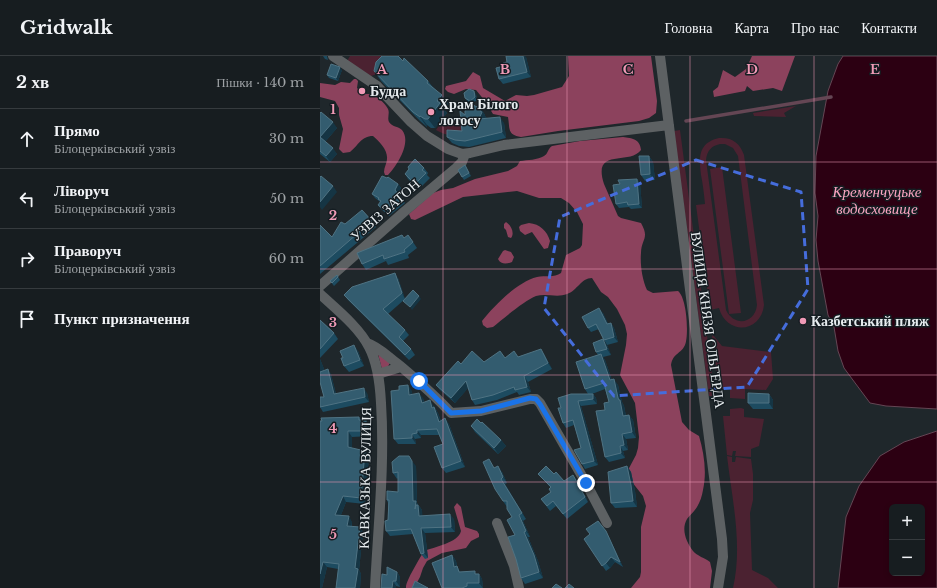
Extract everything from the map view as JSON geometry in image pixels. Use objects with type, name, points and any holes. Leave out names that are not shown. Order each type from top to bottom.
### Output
[{"type":"street","points":[[333,56],[377,86],[411,122],[434,142],[448,149],[465,154],[507,144],[669,125]]},
{"type":"street","name":"ВУЛИЦЯ КНЯЗЯ ОЛЬГЕРДА","points":[[660,56],[722,539],[723,557],[718,588]]},
{"type":"street","name":"УЗВІЗ ЗАТОН","points":[[320,286],[456,168],[462,162],[465,154]]},
{"type":"street","name":"КАВКАЗЬКА ВУЛИЦЯ","points":[[320,294],[358,331],[367,343],[372,353],[378,374],[382,414],[382,440],[375,588]]},
{"type":"street","points":[[367,343],[376,347],[432,392],[451,413],[476,412],[530,398],[536,399],[586,483],[607,523]]},
{"type":"street","points":[[378,374],[401,367]]},
{"type":"street","points":[[497,523],[514,566],[519,588]]},
{"type":"highlighted area","points":[[696,160],[801,192],[808,289],[747,387],[614,396],[544,308],[560,217]]},
{"type":"shaded area","points":[[350,56],[381,56],[377,74],[371,76],[347,61]]},
{"type":"shaded area","points":[[568,56],[651,56],[657,101],[656,113],[649,118],[639,121],[521,137],[511,133],[508,117],[493,114],[476,90],[466,89],[454,94],[445,89],[446,86],[466,81],[473,72],[480,76],[483,88],[505,101],[516,95],[534,95],[562,87],[569,76]]},
{"type":"shaded area","points":[[752,56],[795,56],[782,91],[773,88],[753,91],[747,86],[745,91],[714,97],[713,91],[718,87],[723,70],[735,77],[746,69]]},
{"type":"shaded area","points":[[354,79],[358,81],[357,88],[363,94],[371,94],[387,107],[389,111],[389,122],[402,130],[405,135],[402,154],[388,175],[385,175],[384,172],[387,161],[385,149],[373,136],[363,139],[350,152],[343,153],[339,149],[343,129],[339,115],[339,108],[335,101],[320,97],[320,83],[335,85],[341,82],[350,83]]},
{"type":"shaded area","points":[[796,106],[784,113],[786,117],[754,116],[753,113]]},
{"type":"shaded area","points":[[447,117],[457,118],[459,122],[463,123],[461,128],[464,132],[449,135],[436,130]]},
{"type":"shaded area","points":[[680,130],[715,396],[709,396],[674,131]]},
{"type":"shaded area","points":[[623,137],[637,141],[641,150],[635,155],[607,161],[603,165],[602,173],[604,184],[618,216],[641,223],[644,228],[645,236],[641,248],[641,262],[647,290],[653,293],[678,291],[681,295],[685,309],[687,333],[685,345],[673,358],[671,365],[682,422],[689,430],[699,436],[704,456],[705,469],[701,499],[696,509],[687,519],[684,531],[686,540],[693,551],[710,562],[712,571],[710,588],[631,588],[640,577],[641,572],[641,527],[646,506],[643,496],[632,482],[628,470],[636,455],[639,437],[635,403],[620,375],[627,334],[625,325],[617,309],[608,297],[601,292],[592,278],[585,280],[567,294],[559,296],[540,295],[531,298],[493,327],[487,328],[483,325],[482,321],[493,308],[514,289],[537,277],[558,275],[561,273],[566,255],[580,248],[582,245],[583,224],[577,212],[569,203],[561,198],[539,198],[517,191],[463,197],[415,220],[411,219],[409,214],[433,193],[453,188],[475,179],[508,171],[517,166],[520,161],[536,159],[544,156],[552,146],[580,141]]},
{"type":"shaded area","points":[[724,138],[732,140],[738,144],[744,155],[764,305],[762,314],[757,321],[751,326],[743,328],[736,327],[729,323],[723,317],[719,308],[710,310],[696,205],[705,204],[700,157],[704,147],[712,140]],"holes":[[[725,144],[733,148],[738,156],[757,305],[752,316],[744,321],[734,319],[726,310],[706,160],[708,152],[714,146]]]},
{"type":"shaded area","points":[[722,167],[741,313],[729,314],[710,169]]},
{"type":"shaded area","points":[[506,222],[512,229],[513,234],[511,238],[508,237],[504,228],[504,224]]},
{"type":"shaded area","points":[[529,223],[540,226],[545,231],[550,241],[548,248],[544,249],[532,232],[525,235],[520,231],[519,227],[521,225]]},
{"type":"shaded area","points":[[505,250],[511,252],[514,257],[512,262],[506,264],[502,263],[498,259]]},
{"type":"shaded area","points":[[713,335],[722,346],[771,352],[773,379],[766,390],[745,389],[745,399],[730,398],[730,389],[719,389]]},
{"type":"shaded area","points":[[378,354],[390,363],[387,368],[382,369]]},
{"type":"shaded area","points":[[730,409],[744,409],[744,417],[764,419],[759,446],[751,449],[751,457],[735,456],[736,451],[733,451],[732,456],[727,455],[723,416],[730,416]]},
{"type":"shaded area","points":[[727,456],[732,457],[732,462],[735,462],[736,457],[751,459],[753,474],[753,500],[750,513],[752,570],[768,578],[778,588],[733,588],[736,572],[737,539]]},
{"type":"shaded area","points":[[457,503],[461,507],[465,527],[477,531],[479,537],[471,541],[466,548],[442,553],[427,561],[414,588],[406,588],[410,576],[424,551],[451,542],[459,535],[461,531],[454,507]]},
{"type":"water","name":"Кременчуцьке водосховище","points":[[843,56],[937,56],[937,409],[886,406],[870,403],[844,368],[838,351],[834,327],[828,315],[818,261],[816,240],[818,216],[815,193],[816,156],[828,91],[838,64]]},
{"type":"water","points":[[937,431],[937,588],[838,588],[846,517],[859,486],[880,456],[904,442]]},
{"type":"building","points":[[382,56],[398,56],[403,61],[404,58],[428,81],[427,83],[442,95],[437,101],[440,103],[428,119],[420,117],[413,112],[374,71],[376,62]]},
{"type":"building","points":[[506,56],[523,56],[527,72],[499,79],[496,68],[504,66],[503,63],[507,62]]},
{"type":"building","points":[[331,64],[340,67],[336,78],[327,75]]},
{"type":"building","points":[[469,89],[474,91],[475,97],[470,101],[465,98],[464,93]]},
{"type":"building","points":[[469,103],[481,109],[480,111],[482,112],[479,119],[500,117],[502,132],[465,141],[447,137],[447,130],[462,131],[460,111],[465,115],[465,111]]},
{"type":"building","points":[[321,112],[333,122],[320,137],[320,113]]},
{"type":"building","points":[[320,137],[333,148],[326,156],[320,151]]},
{"type":"building","points":[[639,156],[649,156],[650,174],[641,175]]},
{"type":"building","points":[[415,159],[424,168],[422,170],[426,173],[415,184],[405,174],[409,169],[408,167]]},
{"type":"building","points":[[465,165],[469,173],[462,177],[458,170]]},
{"type":"building","points":[[321,176],[333,186],[320,202],[320,177]]},
{"type":"building","points":[[382,176],[388,177],[398,184],[395,190],[402,199],[386,212],[378,205],[381,201],[378,199],[379,198],[372,194]]},
{"type":"building","points":[[637,179],[639,204],[628,205],[627,202],[616,204],[613,185],[620,184],[618,180]]},
{"type":"building","points":[[362,210],[372,221],[320,266],[320,225],[332,237],[341,222],[345,224]]},
{"type":"building","points":[[402,235],[404,238],[408,235],[413,242],[404,250],[405,252],[384,259],[383,255],[362,264],[357,253]]},
{"type":"building","points":[[395,273],[402,293],[383,309],[405,330],[399,337],[411,349],[405,355],[344,295],[352,287]]},
{"type":"building","points":[[337,275],[338,277],[332,283],[330,281]]},
{"type":"building","points":[[413,290],[419,296],[410,307],[403,301]]},
{"type":"building","points":[[599,308],[607,324],[611,323],[614,337],[604,340],[596,324],[588,328],[582,317]]},
{"type":"building","points":[[320,320],[334,333],[320,349]]},
{"type":"building","points":[[603,339],[607,349],[596,352],[593,343]]},
{"type":"building","points":[[354,345],[360,360],[344,366],[340,351]]},
{"type":"building","points":[[541,349],[548,363],[524,376],[527,387],[515,390],[514,387],[493,395],[472,400],[466,381],[451,398],[436,385],[458,361],[461,364],[472,351],[484,362],[500,351],[505,358],[514,351],[518,357]]},
{"type":"building","points":[[601,354],[610,380],[614,379],[623,416],[629,415],[632,432],[622,434],[624,445],[620,446],[621,453],[605,457],[596,411],[605,410],[604,403],[609,402],[604,383],[585,389],[576,362]]},
{"type":"building","points":[[328,369],[334,394],[364,388],[365,397],[320,407],[320,397],[324,397],[320,382],[320,372]]},
{"type":"building","points":[[408,385],[409,395],[419,393],[422,403],[430,400],[439,422],[445,418],[461,461],[442,468],[434,447],[443,444],[437,429],[417,430],[417,433],[412,434],[412,438],[394,439],[391,391],[399,390],[399,386]]},
{"type":"building","points":[[748,393],[769,394],[769,403],[748,403]]},
{"type":"building","points":[[571,394],[593,394],[593,399],[578,401],[594,461],[582,464],[574,450],[581,448],[573,420],[563,423],[558,408],[561,408],[558,398]]},
{"type":"building","points":[[359,417],[359,420],[366,420],[366,431],[348,431],[348,447],[365,451],[361,498],[343,496],[335,515],[349,516],[347,526],[360,527],[355,568],[358,569],[355,588],[336,588],[339,564],[323,562],[320,574],[320,421],[322,421],[321,418]]},
{"type":"building","points":[[477,419],[501,440],[494,448],[471,426]]},
{"type":"building","points":[[399,456],[409,456],[412,461],[413,501],[416,501],[415,509],[416,505],[418,505],[419,516],[450,514],[451,527],[421,528],[424,553],[421,554],[411,529],[386,531],[385,521],[388,520],[389,500],[387,500],[387,491],[398,492],[398,472],[393,473],[392,462]]},
{"type":"building","points":[[489,459],[494,468],[498,466],[503,477],[501,479],[522,513],[519,515],[526,531],[524,532],[534,555],[539,572],[521,578],[508,537],[515,535],[507,520],[512,517],[507,509],[507,501],[503,501],[495,489],[483,462]]},
{"type":"building","points":[[546,466],[554,474],[556,472],[564,481],[573,475],[585,497],[563,514],[553,501],[547,506],[541,499],[551,492],[549,489],[551,487],[538,474]]},
{"type":"building","points":[[627,466],[633,501],[611,503],[608,472]]},
{"type":"building","points":[[598,521],[606,531],[620,562],[611,557],[602,566],[584,539],[590,534],[586,529]]},
{"type":"building","points":[[452,555],[454,567],[457,566],[459,572],[475,571],[475,574],[479,574],[479,583],[467,583],[467,586],[462,588],[442,588],[432,563]]},
{"type":"building","points":[[387,567],[397,572],[396,581],[393,581],[392,588],[381,588],[382,574],[387,575]]},
{"type":"building","points":[[415,581],[428,588],[412,588]]},
{"type":"building","points":[[556,584],[562,588],[552,588]]},
{"type":"building","points":[[569,584],[574,588],[565,588]]},
{"type":"waterway","points":[[686,121],[831,97]]},
{"type":"place","name":"Будда","points":[[362,91]]},
{"type":"place","name":"Храм Білого лотосу","points":[[431,112]]},
{"type":"place","name":"Казбетський пляж","points":[[803,321]]},
{"type":"route","points":[[419,381],[432,392],[451,413],[488,410],[530,398],[538,400],[586,483]]}]
